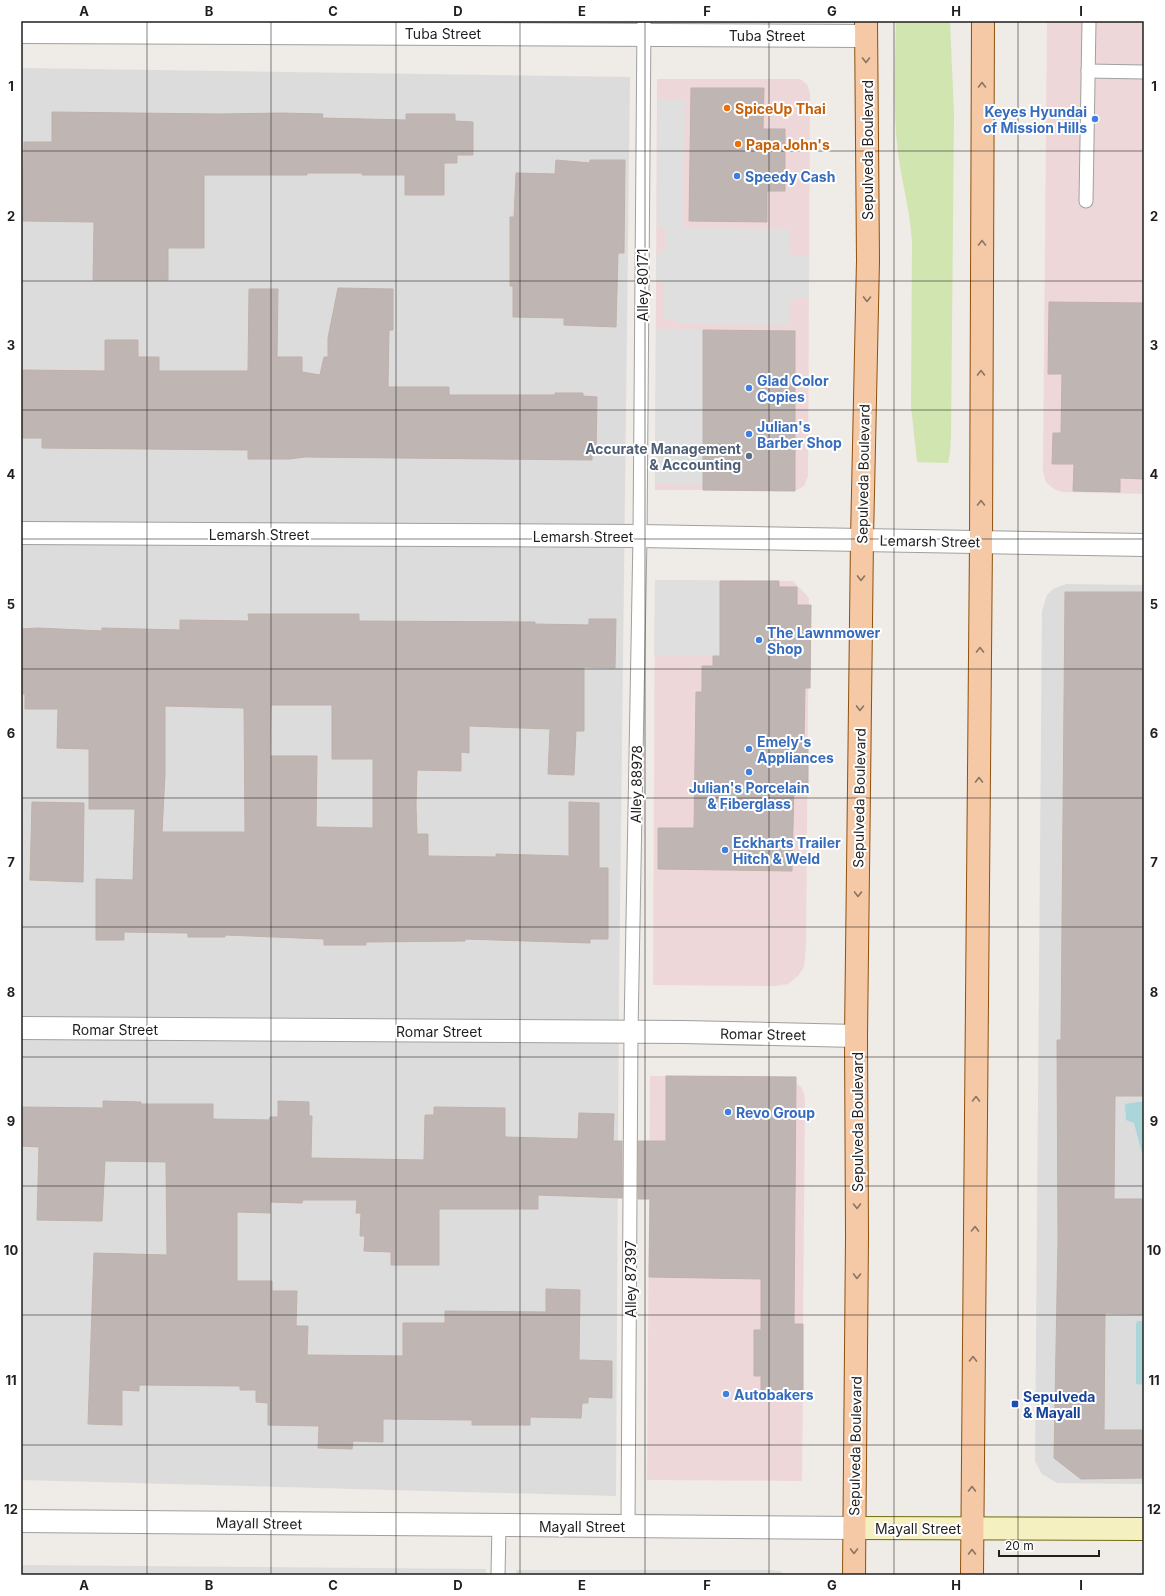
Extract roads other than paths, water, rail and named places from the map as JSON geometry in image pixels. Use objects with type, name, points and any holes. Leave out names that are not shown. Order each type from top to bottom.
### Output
[{"type":"main road","points":[[972,1575],[981,542],[983,21]]},
{"type":"main road","name":"Sepulveda Boulevard","points":[[854,1575],[857,1237],[856,1036],[862,539],[868,260],[866,28]]},
{"type":"street","name":"Tuba Street","points":[[21,32],[866,28]]},
{"type":"street","name":"Lemarsh Street","points":[[21,533],[640,536],[1144,545]]},
{"type":"street","name":"Romar Street","points":[[21,1028],[631,1032],[856,1036]]},
{"type":"street","name":"Mayall Street","points":[[21,1521],[1144,1530]]},
{"type":"lane","points":[[1086,201],[1089,21]]},
{"type":"lane","name":"Alley 80171","points":[[640,536],[644,28]]},
{"type":"lane","points":[[1088,71],[1144,72]]},
{"type":"lane","name":"Alley 88978","points":[[631,1032],[640,536]]},
{"type":"lane","name":"Alley 87397","points":[[628,1526],[631,1032]]},
{"type":"lane","points":[[498,1575],[499,1525]]},
{"type":"water","points":[[1144,1102],[1144,1152],[1142,1153],[1134,1123],[1126,1120],[1125,1104]]},
{"type":"water","points":[[1138,1321],[1144,1321],[1144,1385],[1136,1384],[1136,1323]]},
{"type":"place","name":"SpiceUp Thai","points":[[727,108]]},
{"type":"place","name":"Keyes Hyundai of Mission Hills","points":[[1095,119]]},
{"type":"place","name":"Papa John's","points":[[738,144]]},
{"type":"place","name":"Speedy Cash","points":[[737,176]]},
{"type":"place","name":"Glad Color Copies","points":[[749,388]]},
{"type":"place","name":"Julian's Barber Shop","points":[[749,434]]},
{"type":"place","name":"Accurate Management & Accounting","points":[[749,456]]},
{"type":"place","name":"The Lawnmower Shop","points":[[759,640]]},
{"type":"place","name":"Emely's Appliances","points":[[749,749]]},
{"type":"place","name":"Julian's Porcelain & Fiberglass","points":[[749,772]]},
{"type":"place","name":"Eckharts Trailer Hitch & Weld","points":[[725,850]]},
{"type":"place","name":"Revo Group","points":[[728,1112]]},
{"type":"place","name":"Autobakers","points":[[726,1394]]},
{"type":"place","name":"Sepulveda & Mayall","points":[[1015,1404]]}]
